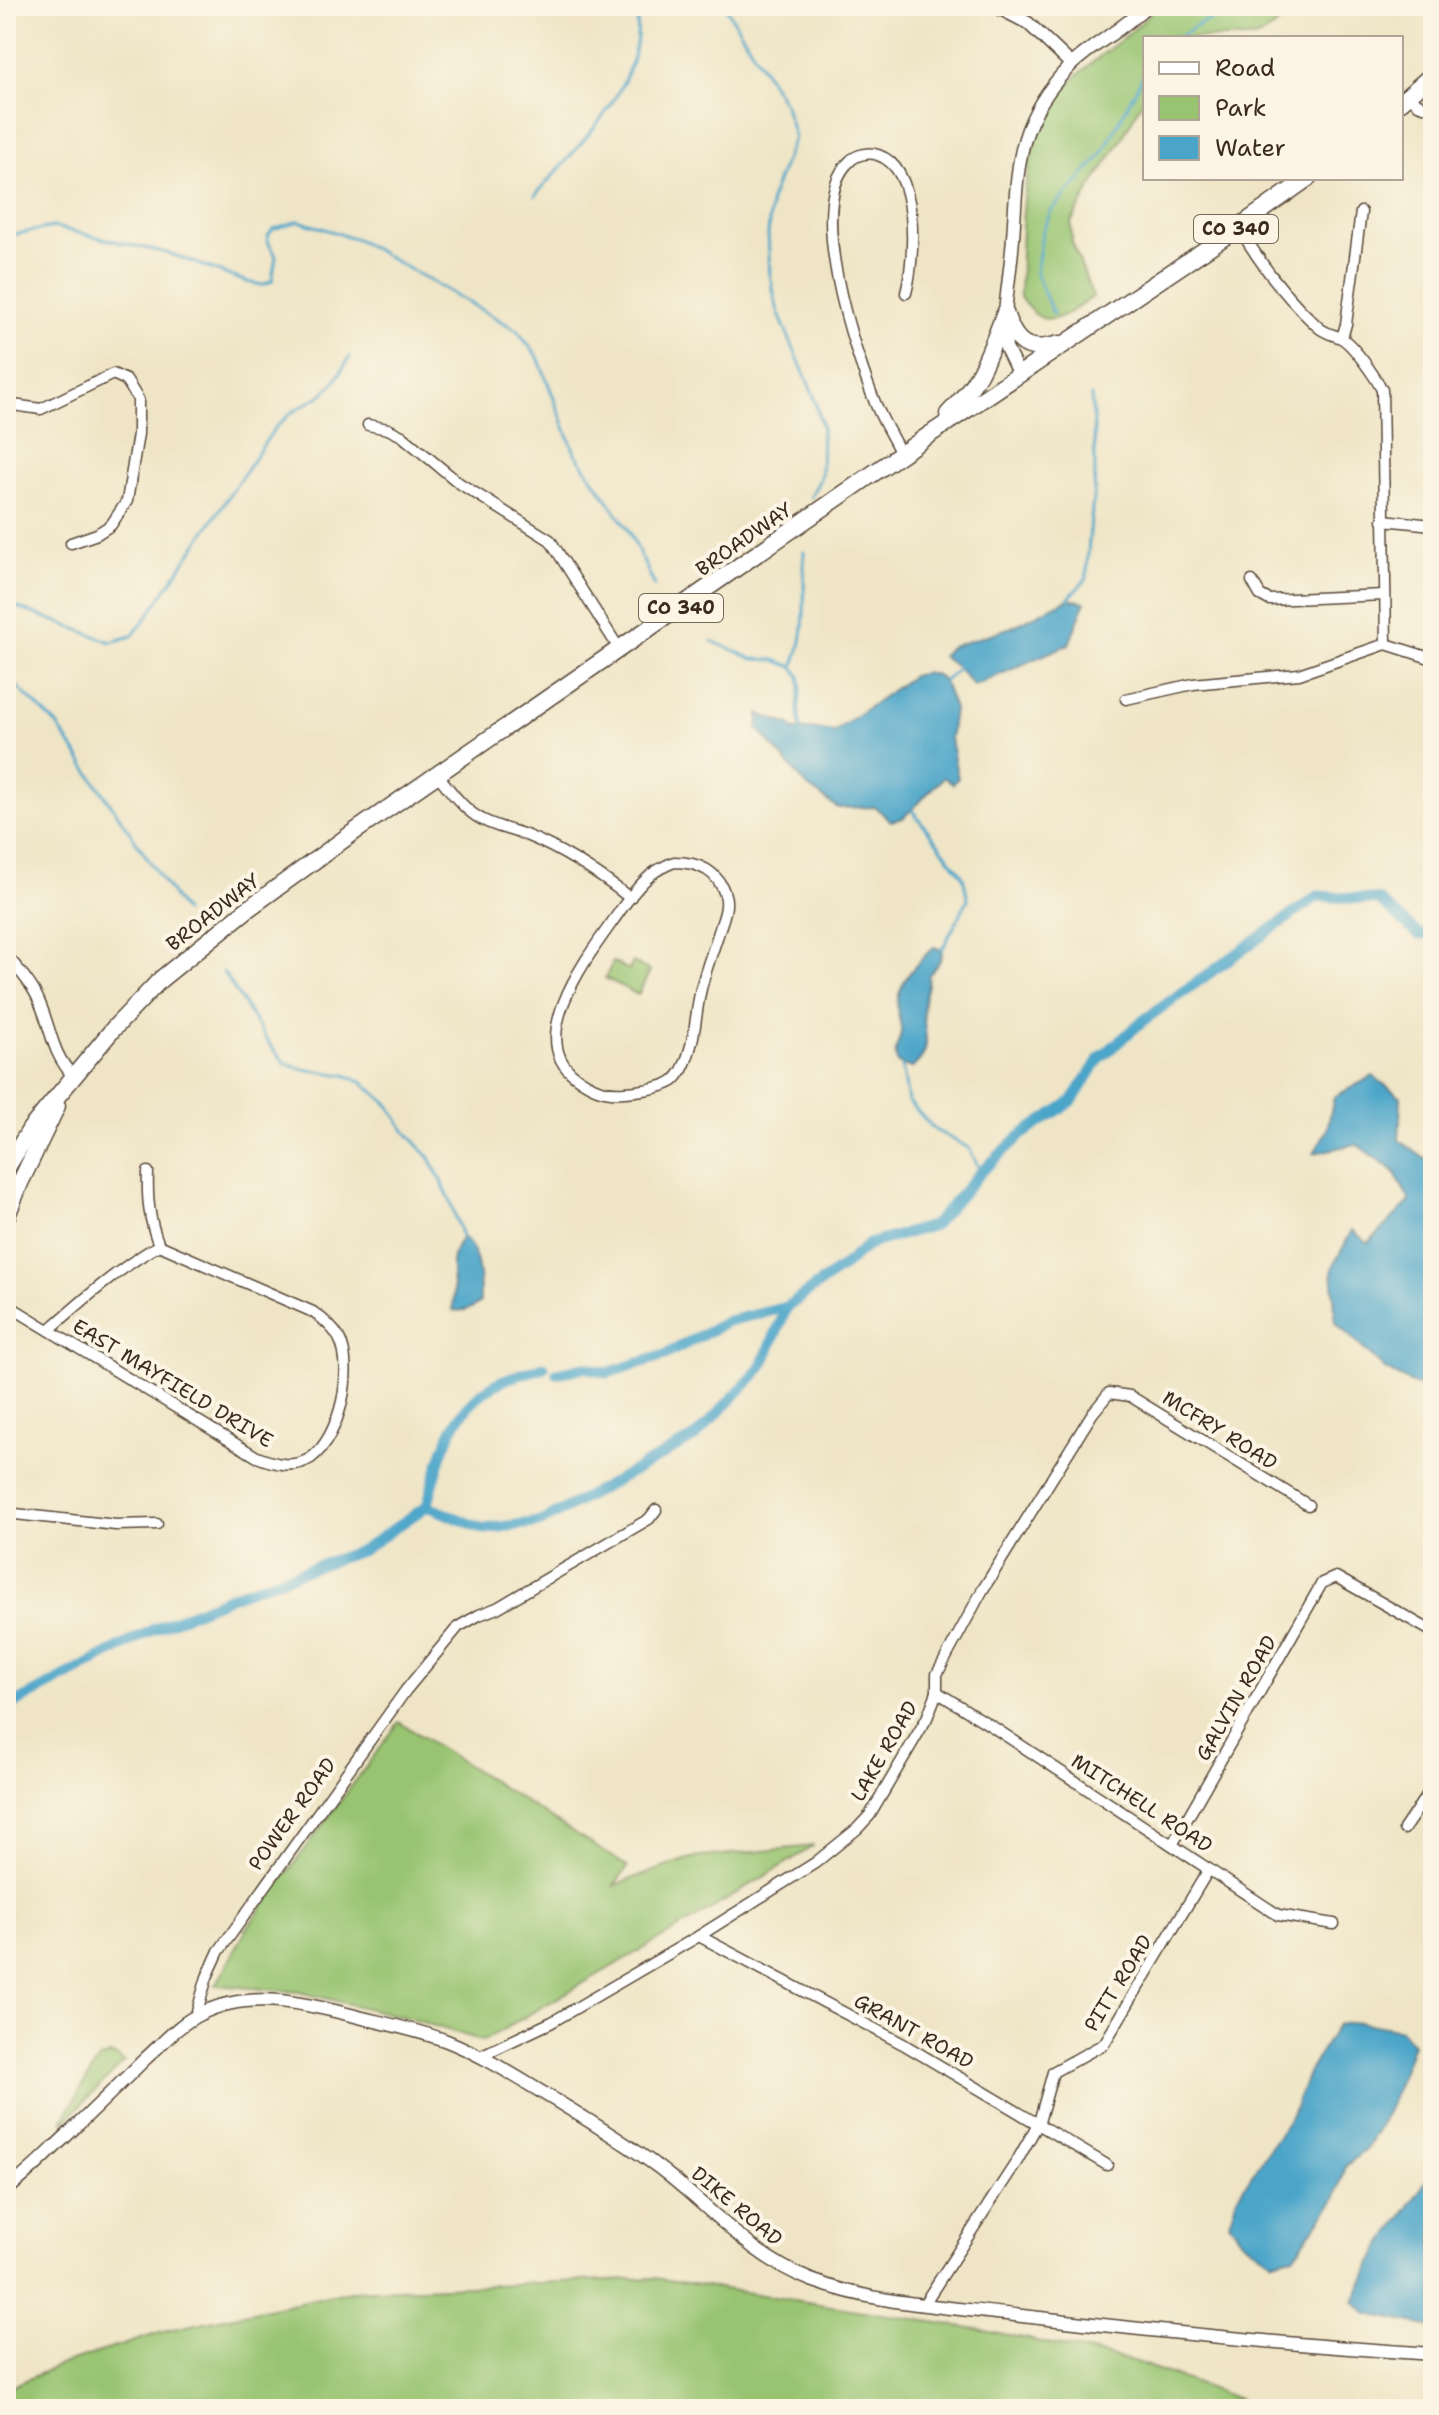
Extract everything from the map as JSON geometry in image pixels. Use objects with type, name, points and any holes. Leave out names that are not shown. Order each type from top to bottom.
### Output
[{"type":"main road","points":[[1405,99],[1433,74]]},
{"type":"main road","name":"BROADWAY","points":[[6,1169],[31,1128],[140,1000],[195,950],[261,898],[901,454],[1305,180]]},
{"type":"main road","points":[[1005,313],[1014,335],[1031,347],[1046,348],[1075,337]]},
{"type":"main road","points":[[923,439],[975,384],[1005,313]]},
{"type":"main road","name":"BROADWAY","points":[[6,1218],[73,1076]]},
{"type":"street","points":[[995,6],[1028,23],[1071,64]]},
{"type":"street","points":[[1019,375],[1006,348],[1005,313],[1017,174],[1024,136],[1040,102],[1071,64],[1126,25],[1146,6]]},
{"type":"street","points":[[1405,99],[1433,109]]},
{"type":"street","points":[[901,454],[877,407],[836,274],[831,231],[834,191],[839,175],[850,160],[862,154],[875,153],[887,159],[896,167],[908,190],[912,271],[906,293]]},
{"type":"street","points":[[1342,338],[1361,212]]},
{"type":"street","points":[[1239,227],[1274,281],[1323,332],[1342,338],[1375,375],[1382,390],[1386,644]]},
{"type":"street","points":[[6,404],[41,409],[113,374],[126,380],[138,399],[138,434],[127,501],[111,525],[97,534],[71,543]]},
{"type":"street","points":[[368,425],[402,436],[468,489],[550,540],[620,650]]},
{"type":"street","points":[[1383,520],[1433,525]]},
{"type":"street","points":[[1252,581],[1260,595],[1269,600],[1384,595]]},
{"type":"street","points":[[1126,699],[1193,684],[1299,674],[1386,644],[1433,659]]},
{"type":"street","points":[[438,775],[474,815],[546,845],[601,875],[630,898]]},
{"type":"street","points":[[674,862],[691,862],[715,875],[726,897],[724,918],[701,988],[684,1066],[673,1081],[650,1089],[612,1093],[587,1085],[567,1071],[556,1046],[558,1020],[579,967],[630,898],[654,872],[674,862]]},
{"type":"street","points":[[6,955],[38,998],[53,1046],[64,1067],[73,1076]]},
{"type":"street","points":[[49,1330],[105,1281],[159,1245],[151,1226],[147,1199],[148,1172]]},
{"type":"street","name":"EAST MAYFIELD DRIVE","points":[[6,1304],[257,1457],[276,1465],[295,1464],[310,1458],[338,1421],[344,1385],[344,1354],[329,1324],[313,1312],[159,1245]]},
{"type":"street","name":"MCFRY ROAD","points":[[1109,1393],[1130,1396],[1308,1505]]},
{"type":"street","name":"LAKE ROAD","points":[[480,2056],[552,2022],[699,1936],[815,1863],[857,1829],[870,1815],[927,1718],[937,1692],[937,1674],[982,1591],[1092,1414],[1109,1393]]},
{"type":"street","name":"POWER ROAD","points":[[196,2015],[207,1977],[224,1944],[406,1690],[458,1627],[497,1608],[649,1519],[656,1510]]},
{"type":"street","points":[[6,1513],[116,1525],[157,1524]]},
{"type":"street","name":"GALVIN ROAD","points":[[1172,1845],[1322,1583],[1336,1577],[1433,1632]]},
{"type":"street","name":"MITCHELL ROAD","points":[[937,1692],[1278,1915],[1334,1924]]},
{"type":"street","points":[[1404,1829],[1433,1786]]},
{"type":"street","name":"PITT ROAD","points":[[924,2304],[1039,2122],[1053,2072],[1104,2044],[1209,1869]]},
{"type":"street","name":"GRANT ROAD","points":[[699,1936],[903,2044],[1107,2165]]},
{"type":"street","name":"DIKE ROAD","points":[[196,2015],[215,2007],[245,2001],[289,2002],[443,2039],[480,2056],[656,2165],[745,2242],[779,2266],[837,2288],[924,2304],[1310,2346],[1433,2354]]},
{"type":"street","points":[[6,2190],[196,2015]]},
{"type":"green space","points":[[1156,6],[1344,6],[1325,12],[1292,12],[1259,36],[1143,36],[1143,100],[1071,223],[1072,242],[1093,297],[1063,316],[1046,319],[1029,309],[1020,297],[1026,182],[1041,127],[1054,103],[1073,80]]},
{"type":"green space","points":[[613,962],[629,970],[633,962],[650,971],[638,995],[605,978]]},
{"type":"green space","points":[[399,1722],[628,1867],[614,1885],[691,1858],[814,1846],[483,2041],[412,2019],[299,1992],[216,1985],[249,1925]]},
{"type":"green space","points":[[109,2055],[124,2062],[62,2121],[99,2059]]},
{"type":"green space","points":[[655,2278],[989,2331],[1133,2361],[1239,2399],[1211,2409],[6,2409],[6,2389],[62,2364],[173,2329],[351,2291]]},
{"type":"water","points":[[1068,599],[1085,602],[1069,644],[974,686],[942,656],[950,647],[1012,627]]},
{"type":"water","points":[[925,673],[937,675],[944,682],[954,709],[950,739],[958,778],[953,784],[944,777],[903,818],[891,821],[875,807],[838,808],[808,787],[758,729],[759,714],[790,725],[794,730],[834,732],[912,676]]},
{"type":"water","points":[[934,947],[942,950],[942,954],[928,976],[923,1011],[926,1045],[920,1060],[912,1068],[897,1063],[896,1058],[901,1032],[898,997],[910,973]]},
{"type":"water","points":[[1373,1076],[1401,1097],[1399,1140],[1425,1159],[1433,1156],[1433,1374],[1423,1389],[1386,1370],[1336,1323],[1332,1269],[1352,1230],[1368,1243],[1410,1201],[1394,1171],[1356,1144],[1314,1153],[1327,1130],[1334,1097]]},
{"type":"water","points":[[462,1237],[476,1257],[480,1302],[471,1309],[461,1311],[453,1310],[452,1265]]},
{"type":"water","points":[[1358,2022],[1401,2030],[1413,2044],[1388,2110],[1366,2149],[1346,2166],[1335,2200],[1293,2256],[1272,2261],[1243,2241],[1229,2222],[1237,2197],[1292,2115],[1308,2073],[1337,2025]]},
{"type":"water","points":[[1433,2171],[1433,2327],[1368,2314],[1354,2301],[1378,2251]]},
{"type":"waterway","points":[[535,196],[598,123],[624,82],[637,37],[637,6]]},
{"type":"waterway","points":[[725,6],[785,105],[794,137],[771,198],[768,234],[770,275],[778,312],[813,394],[822,426],[821,476],[811,497]]},
{"type":"waterway","points":[[1181,36],[1201,23],[1246,6]]},
{"type":"waterway","points":[[1053,314],[1036,274],[1042,233],[1051,211],[1101,156],[1143,76]]},
{"type":"waterway","points":[[6,236],[53,227],[171,254],[262,285],[272,281],[276,256],[268,236],[273,229],[299,221],[356,239],[517,330],[538,357],[575,453],[628,529],[655,586]]},
{"type":"waterway","points":[[6,603],[111,642],[132,636],[274,429],[291,413],[323,394],[350,357]]},
{"type":"waterway","points":[[1068,599],[1087,578],[1095,466],[1091,396]]},
{"type":"waterway","points":[[793,667],[803,625],[804,552]]},
{"type":"waterway","points":[[712,641],[753,659],[775,660],[793,667],[800,676],[798,708],[801,731]]},
{"type":"waterway","points":[[944,682],[958,668]]},
{"type":"waterway","points":[[6,676],[57,725],[184,912]]},
{"type":"waterway","points":[[6,744],[15,764],[13,781],[6,796]]},
{"type":"waterway","points":[[912,810],[963,876],[968,899],[942,950]]},
{"type":"waterway","points":[[427,1506],[484,1529],[541,1522],[695,1437],[761,1368],[787,1307],[869,1244],[934,1225],[981,1172],[1020,1136],[1072,1101],[1100,1058],[1144,1020],[1318,896],[1379,900],[1419,935],[1433,934]]},
{"type":"waterway","points":[[223,972],[285,1063],[301,1069],[345,1075],[362,1082],[388,1104],[405,1131],[430,1158],[450,1200],[462,1237]]},
{"type":"waterway","points":[[902,1066],[908,1101],[935,1130],[969,1148],[981,1172]]},
{"type":"waterway","points":[[557,1373],[585,1367],[607,1373],[665,1355],[728,1321],[787,1307]]},
{"type":"waterway","points":[[6,1708],[154,1629],[242,1592],[363,1550],[427,1506],[450,1434],[470,1404],[502,1381],[544,1367]]}]
